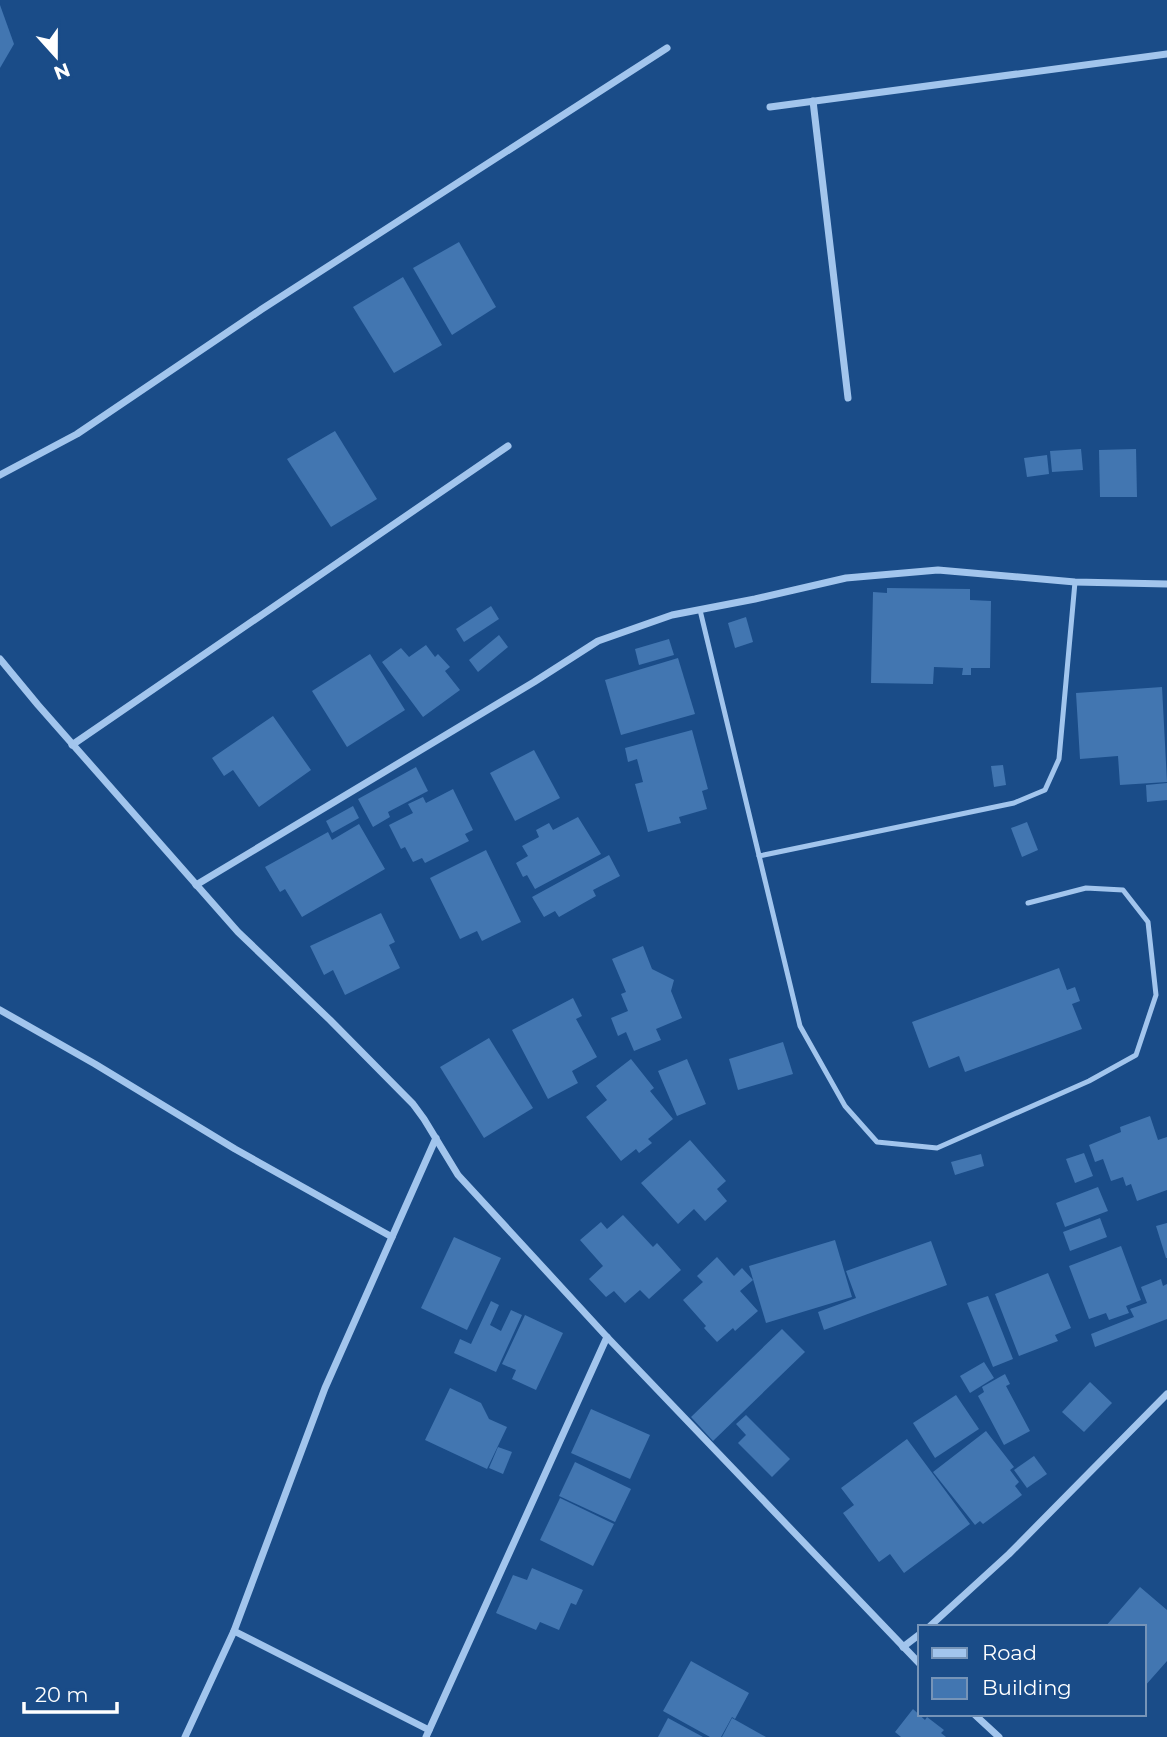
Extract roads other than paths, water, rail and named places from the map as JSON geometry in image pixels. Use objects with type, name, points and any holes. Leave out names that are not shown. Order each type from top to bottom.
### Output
[{"type":"street","points":[[0,475],[77,434],[262,309],[667,48]]},
{"type":"street","points":[[770,107],[1167,54]]},
{"type":"street","points":[[813,101],[848,398]]},
{"type":"street","points":[[72,745],[508,446]]},
{"type":"street","points":[[196,885],[598,641],[672,615],[846,578],[938,570],[1075,582],[1167,584]]},
{"type":"street","points":[[0,659],[237,932],[413,1104],[458,1175],[607,1338],[918,1662]]},
{"type":"street","points":[[0,1010],[94,1063],[235,1149],[392,1237]]},
{"type":"street","points":[[186,1737],[234,1631],[325,1388],[436,1138]]},
{"type":"street","points":[[234,1631],[427,1733],[607,1338]]},
{"type":"street","points":[[931,1625],[1009,1554],[1167,1394]]},
{"type":"street","points":[[903,1647],[918,1636]]},
{"type":"street","points":[[976,1716],[999,1737]]},
{"type":"lane","points":[[759,856],[1014,803],[1045,790],[1059,759],[1075,582]]},
{"type":"lane","points":[[700,610],[800,1026],[845,1106],[877,1142],[937,1148],[1089,1081],[1136,1055],[1156,995],[1148,922],[1123,890],[1086,888],[1027,902]]}]
